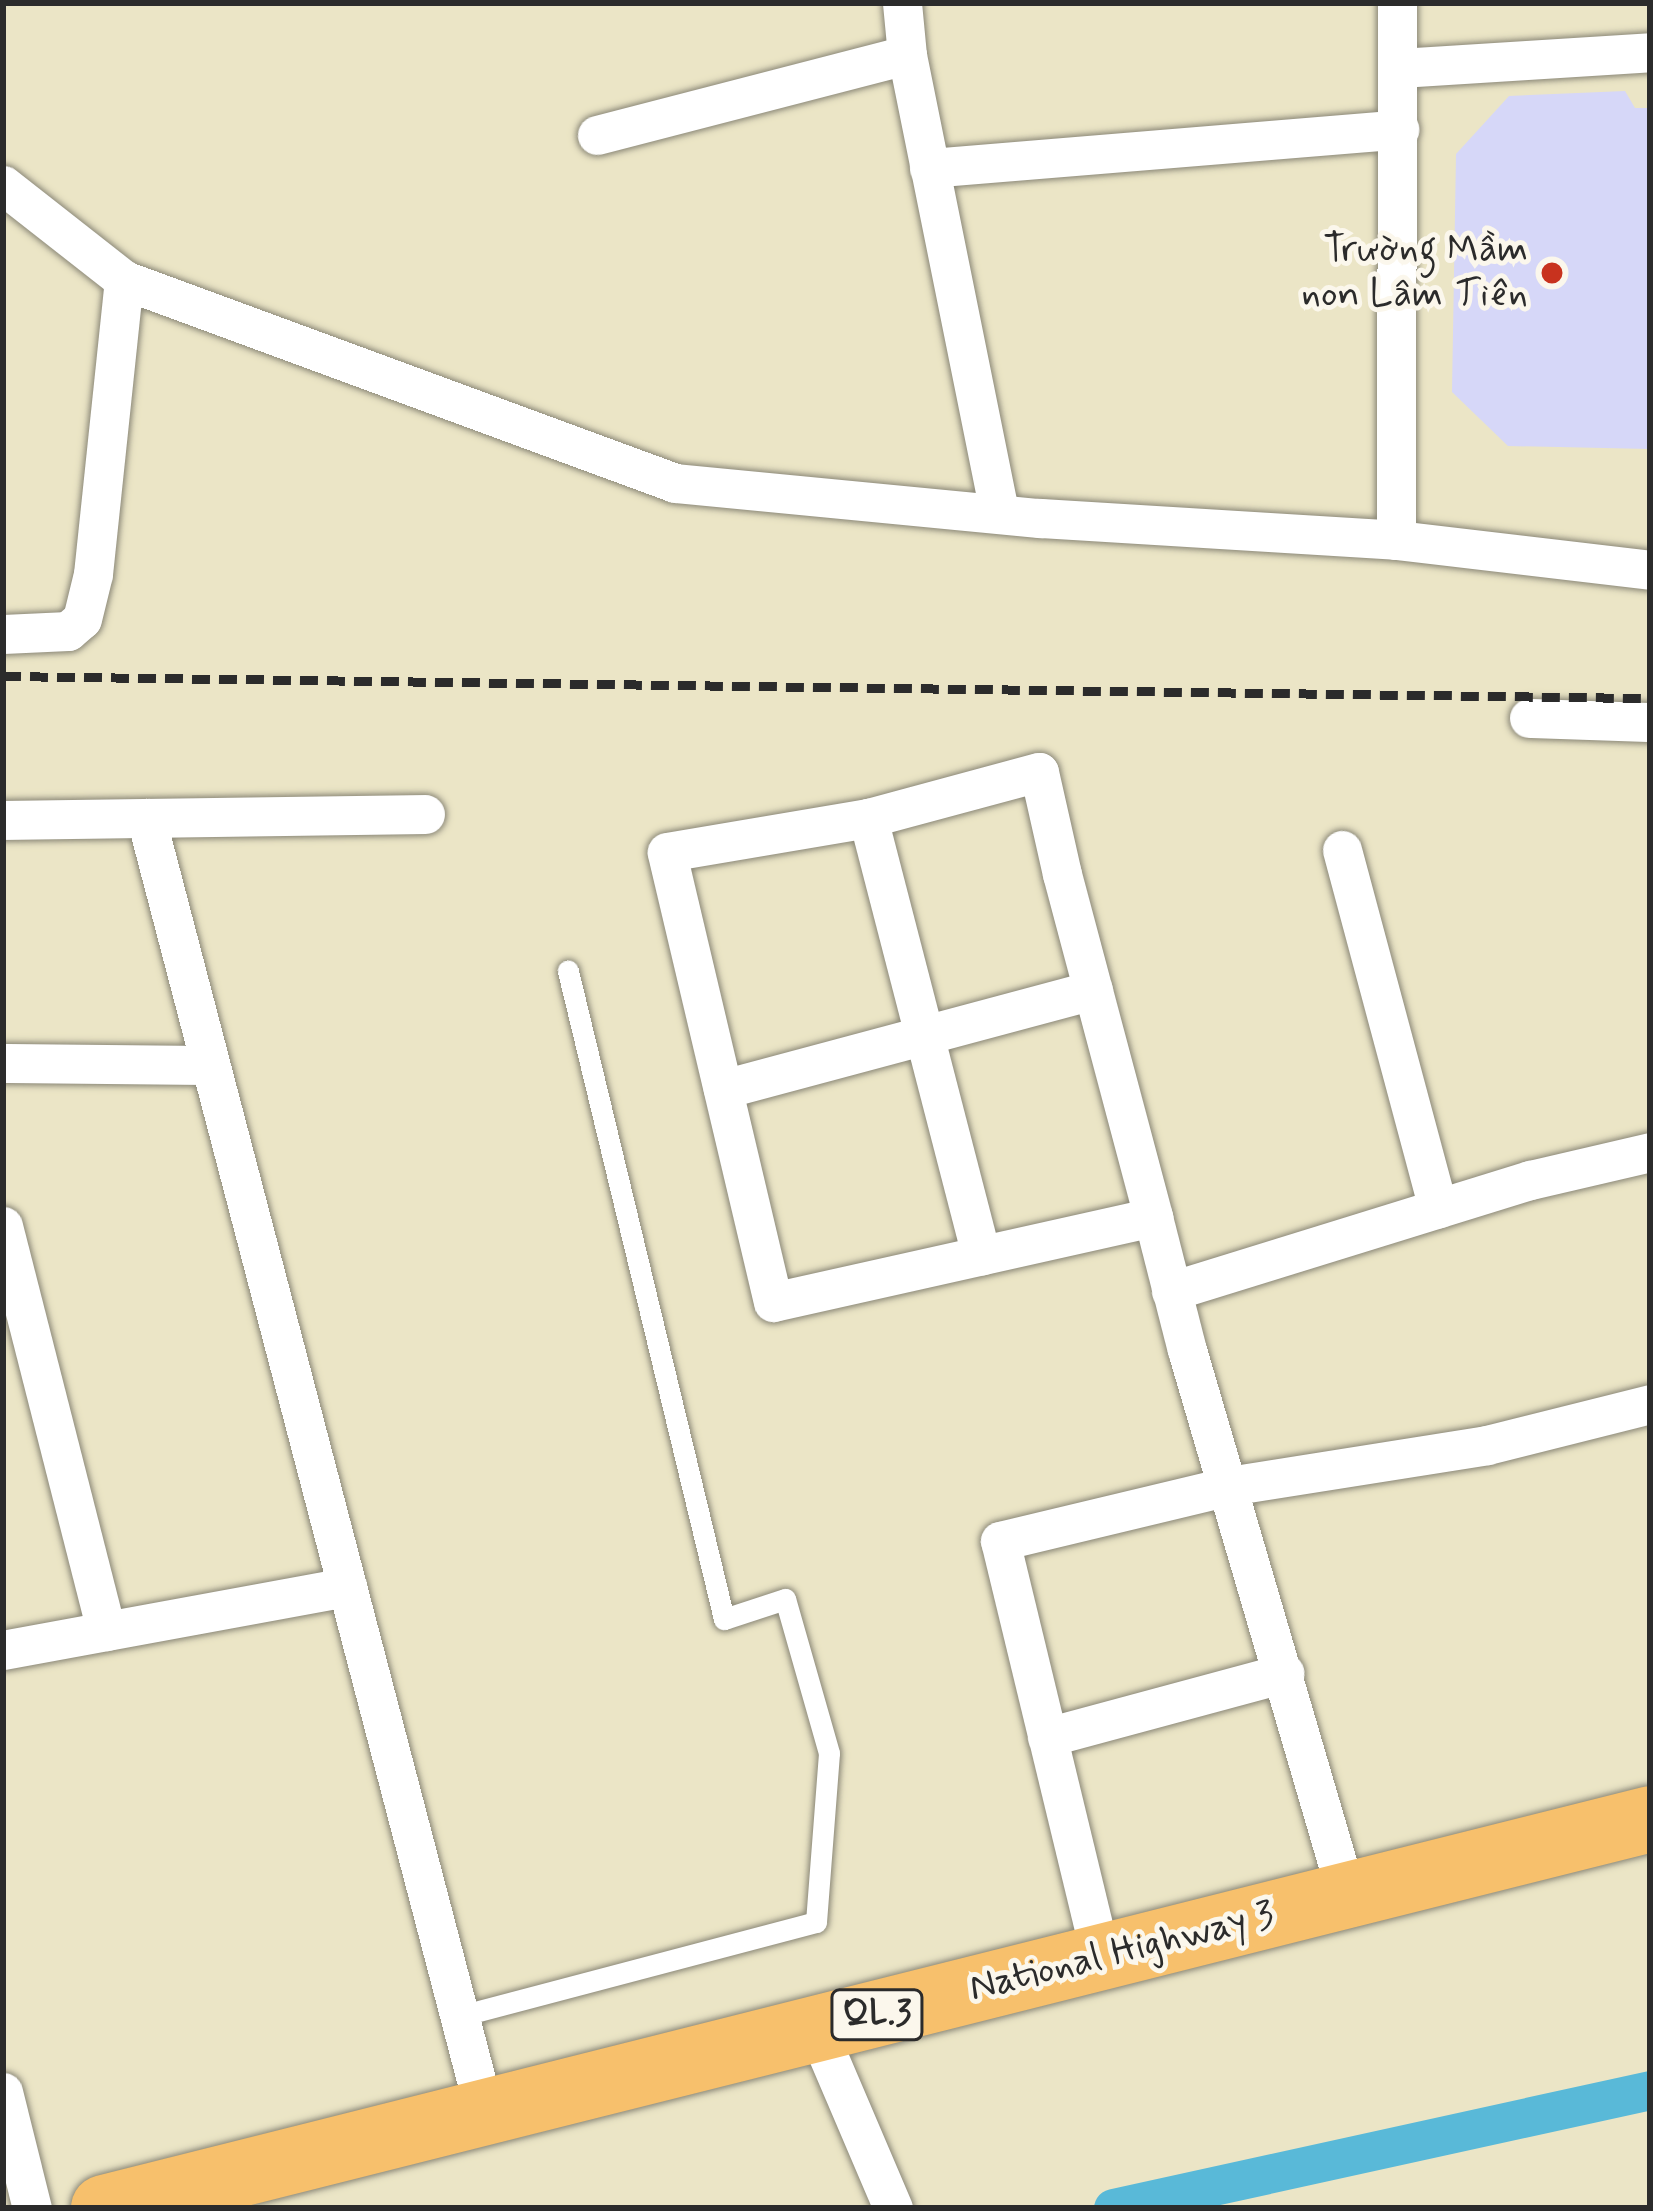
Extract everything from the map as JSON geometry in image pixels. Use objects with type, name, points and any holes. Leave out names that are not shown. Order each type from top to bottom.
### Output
[{"type":"highway","name":"National Highway 3","points":[[104,2208],[1650,1819]]},
{"type":"street","points":[[902,3],[907,56],[999,510]]},
{"type":"street","points":[[1396,540],[1397,3]]},
{"type":"street","points":[[1399,68],[1650,52]]},
{"type":"street","points":[[597,135],[907,56]]},
{"type":"street","points":[[929,168],[1399,129]]},
{"type":"street","points":[[3,184],[124,280],[675,483],[999,510],[1040,518],[1396,540],[1650,569]]},
{"type":"street","points":[[3,634],[68,631],[82,619],[93,574],[124,280]]},
{"type":"street","points":[[1529,718],[1650,722]]},
{"type":"street","points":[[1154,1216],[773,1302],[667,852],[868,818],[1040,772],[1093,990],[1154,1216],[1171,1291],[1347,1896]]},
{"type":"street","points":[[3,820],[425,814]]},
{"type":"street","points":[[146,818],[485,2114]]},
{"type":"street","points":[[868,818],[981,1256]]},
{"type":"street","points":[[1342,850],[1438,1208]]},
{"type":"street","points":[[723,1089],[1093,990]]},
{"type":"street","points":[[3,1063],[211,1065]]},
{"type":"street","points":[[1171,1291],[1438,1208],[1650,1152]]},
{"type":"street","points":[[3,1226],[106,1631]]},
{"type":"street","points":[[1101,1958],[1000,1541],[1229,1486],[1486,1445],[1650,1404]]},
{"type":"street","points":[[3,1650],[347,1587]]},
{"type":"street","points":[[1047,1737],[1285,1673]]},
{"type":"street","points":[[817,2030],[893,2208]]},
{"type":"street","points":[[3,2092],[32,2208]]},
{"type":"lane","points":[[460,2016],[816,1922],[829,1753],[785,1599],[724,1619],[568,971]]},
{"type":"shaded area","name":"Trường Mầm non Lâm Tiên","points":[[1625,91],[1635,108],[1650,108],[1650,449],[1508,446],[1452,392],[1456,154],[1509,96]]},
{"type":"waterway","points":[[1113,2208],[1650,2090]]},
{"type":"railway","points":[[3,676],[1650,698]]},
{"type":"place","name":"Trường Mầm non Lâm Tiên","points":[[1552,273]]}]
